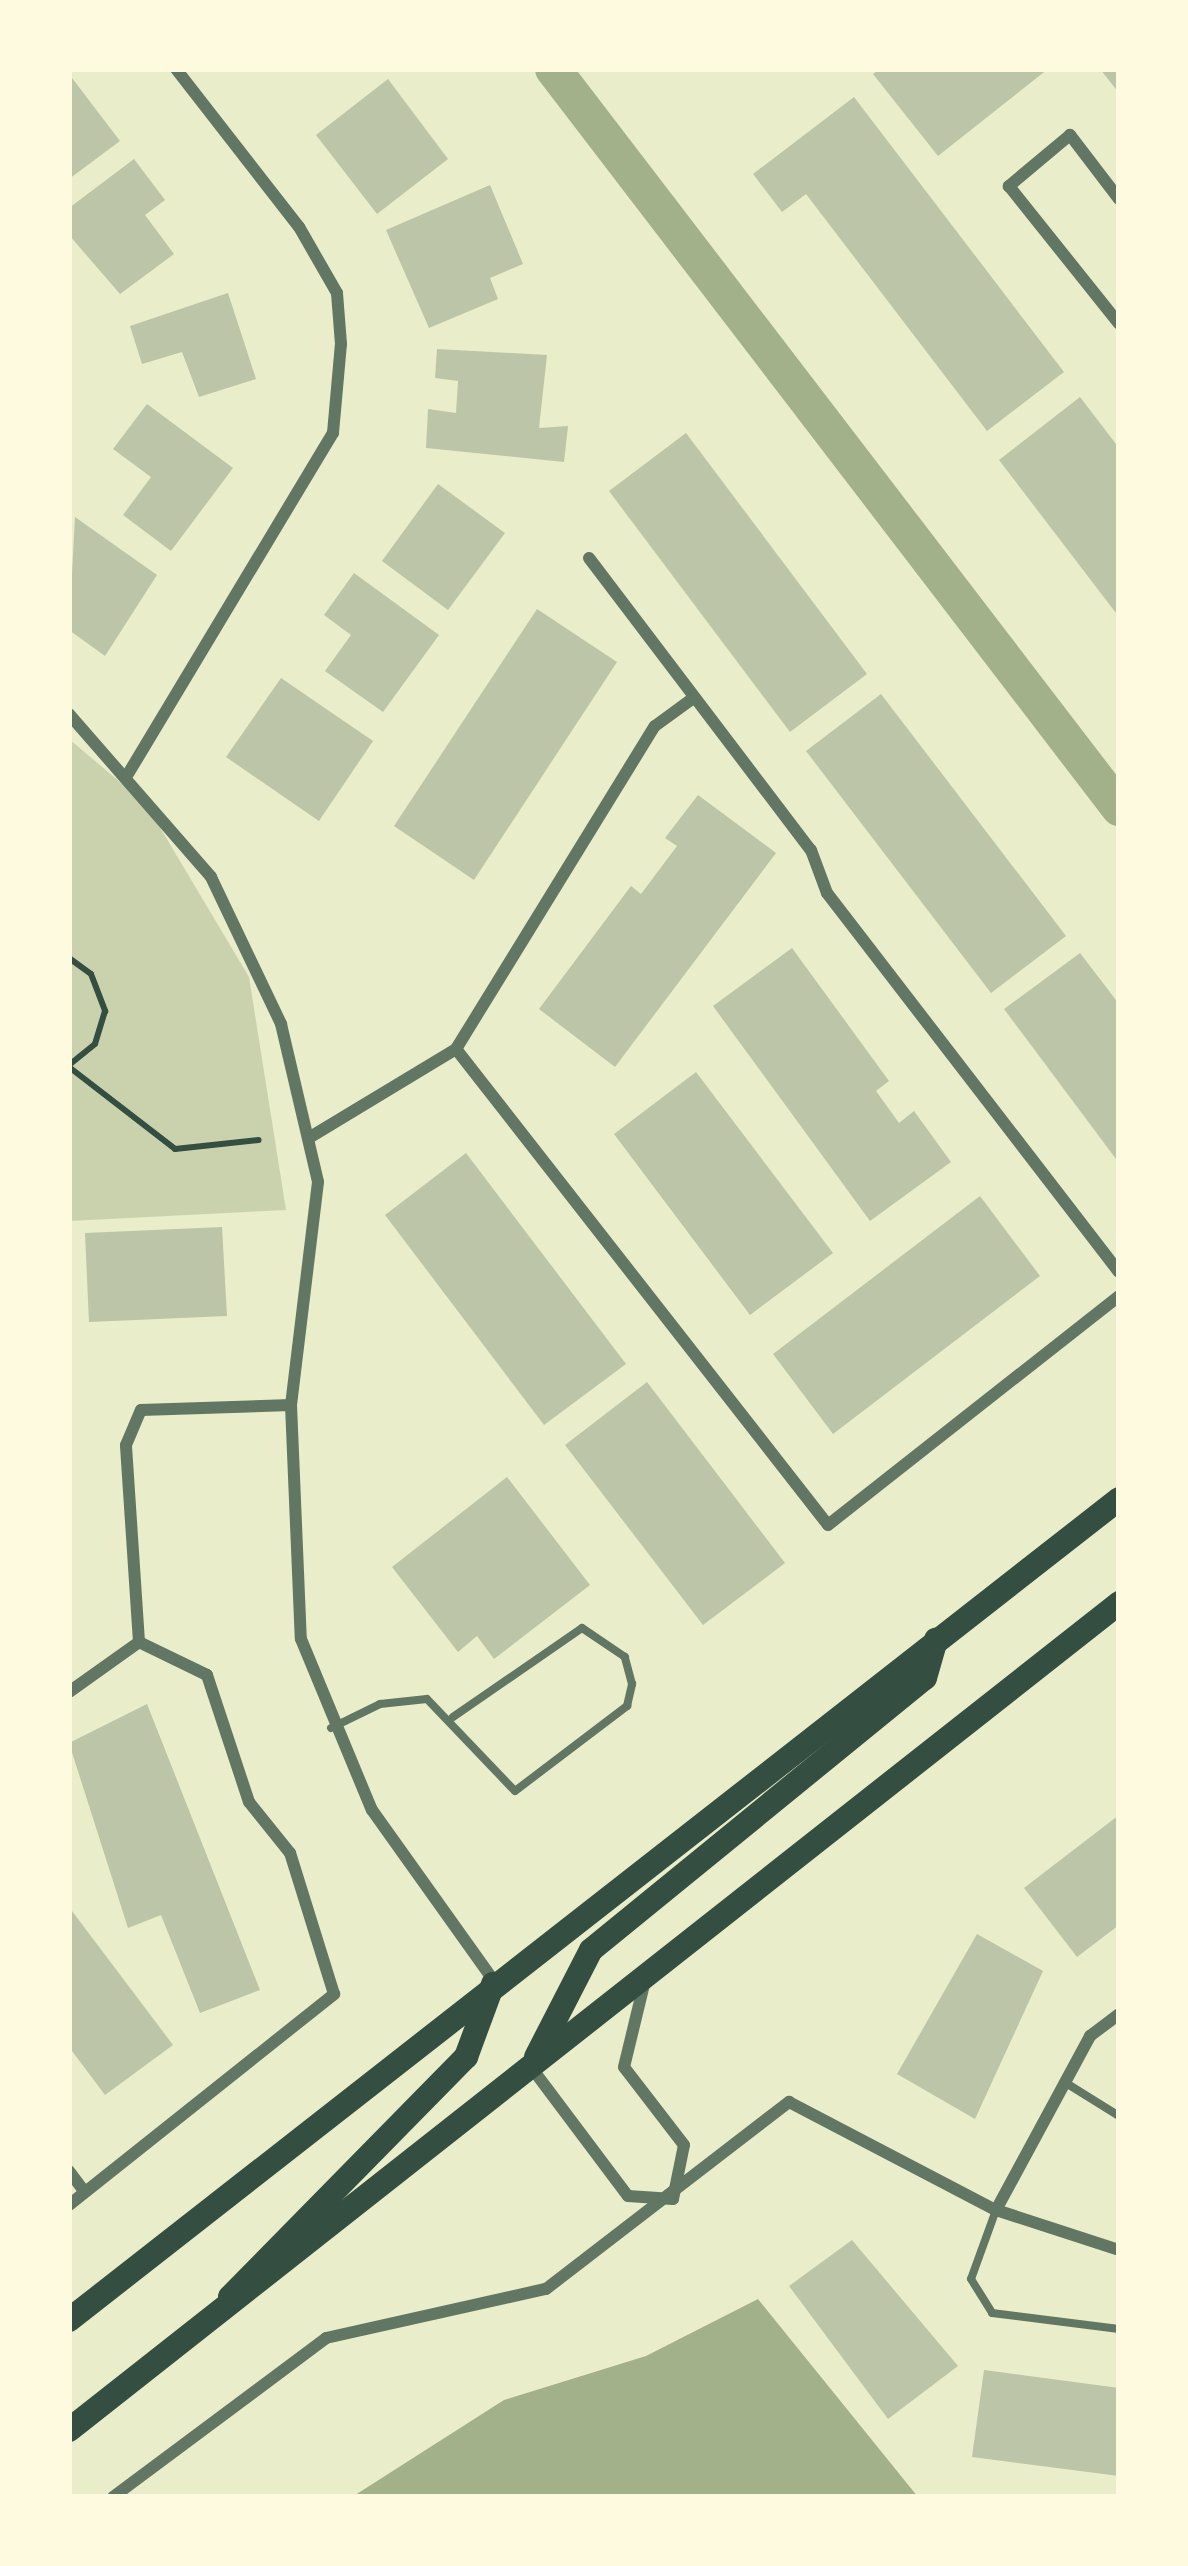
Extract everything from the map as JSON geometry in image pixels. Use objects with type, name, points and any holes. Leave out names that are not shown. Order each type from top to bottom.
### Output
[{"type":"main road","points":[[69,2320],[494,1981],[1119,1499]]},
{"type":"main road","points":[[69,2430],[1119,1604]]},
{"type":"main road","points":[[531,2067],[591,1950],[925,1678],[936,1640]]},
{"type":"main road","points":[[215,2319],[248,2270],[466,2057],[494,1981]]},
{"type":"street","points":[[128,774],[333,433],[338,293],[176,69]]},
{"type":"street","points":[[1119,199],[1070,135],[1009,186],[1119,324]]},
{"type":"street","points":[[589,558],[1119,1272]]},
{"type":"street","points":[[312,1136],[456,1049],[656,726],[692,699]]},
{"type":"street","points":[[69,715],[128,774],[238,925],[312,1136],[318,1225],[291,1405],[299,1622],[331,1729],[372,1810],[494,1981]]},
{"type":"street","points":[[456,1049],[828,1525],[1119,1296]]},
{"type":"street","points":[[140,1642],[126,1444],[141,1410],[291,1405]]},
{"type":"street","points":[[69,1693],[140,1642]]},
{"type":"street","points":[[69,2205],[334,1994],[290,1853],[249,1802],[207,1676],[140,1642]]},
{"type":"street","points":[[646,1977],[624,2067],[684,2145],[673,2199]]},
{"type":"street","points":[[996,2210],[1090,2036],[1119,2014]]},
{"type":"street","points":[[531,2067],[628,2196],[673,2199]]},
{"type":"street","points":[[113,2497],[326,2338],[546,2288],[673,2199],[789,2102],[996,2210],[1119,2250]]},
{"type":"street","points":[[69,2171],[85,2192]]},
{"type":"lane","points":[[331,1729],[405,1697],[453,1717],[515,1791],[627,1706],[632,1684],[625,1658],[582,1628],[453,1717]]},
{"type":"lane","points":[[1065,2082],[1119,2116]]},
{"type":"lane","points":[[996,2210],[971,2279],[992,2313],[1119,2329]]},
{"type":"path","points":[[69,958],[91,974],[105,1011],[95,1044],[69,1066],[175,1149],[259,1140]]},
{"type":"shaded area","points":[[69,739],[146,804],[249,977],[286,1210],[69,1221]]},
{"type":"shaded area","points":[[758,2299],[918,2497],[352,2497],[504,2400],[646,2356]]},
{"type":"building","points":[[880,69],[1048,69],[938,156],[873,74]]},
{"type":"building","points":[[1100,69],[1119,69],[1119,93]]},
{"type":"building","points":[[69,74],[120,141],[69,179]]},
{"type":"building","points":[[388,79],[448,159],[377,214],[316,135]]},
{"type":"building","points":[[854,97],[1064,372],[987,431],[806,194],[782,212],[753,174]]},
{"type":"building","points":[[134,159],[165,200],[145,215],[174,254],[120,294],[69,235],[69,208]]},
{"type":"building","points":[[490,185],[523,264],[490,278],[498,299],[429,328],[386,230]]},
{"type":"building","points":[[228,293],[256,379],[199,397],[182,352],[142,364],[130,326]]},
{"type":"building","points":[[437,349],[547,355],[539,428],[568,426],[564,462],[426,448],[428,409],[456,413],[458,381],[435,378]]},
{"type":"building","points":[[1080,397],[1119,448],[1119,617],[999,460]]},
{"type":"building","points":[[147,404],[233,468],[171,551],[123,515],[151,477],[113,449]]},
{"type":"building","points":[[686,433],[867,674],[790,732],[609,491]]},
{"type":"building","points":[[438,484],[505,533],[448,610],[382,561]]},
{"type":"building","points":[[75,517],[157,575],[105,656],[69,630]]},
{"type":"building","points":[[354,573],[439,635],[383,712],[325,671],[351,635],[324,615]]},
{"type":"building","points":[[537,609],[617,662],[474,880],[394,826]]},
{"type":"building","points":[[281,678],[373,741],[319,821],[226,757]]},
{"type":"building","points":[[881,694],[1066,936],[991,993],[806,751]]},
{"type":"building","points":[[698,795],[776,853],[615,1067],[539,1009],[631,886],[641,894],[677,846],[665,838]]},
{"type":"building","points":[[792,948],[889,1081],[876,1091],[899,1123],[914,1111],[951,1162],[870,1221],[713,1006]]},
{"type":"building","points":[[1080,953],[1119,1004],[1119,1163],[1004,1009]]},
{"type":"building","points":[[696,1072],[833,1253],[750,1315],[614,1134]]},
{"type":"building","points":[[466,1153],[626,1364],[544,1425],[385,1215]]},
{"type":"building","points":[[980,1196],[1040,1276],[833,1434],[773,1354]]},
{"type":"building","points":[[222,1227],[227,1316],[89,1322],[85,1233]]},
{"type":"building","points":[[647,1382],[785,1563],[703,1625],[565,1445]]},
{"type":"building","points":[[507,1477],[590,1585],[494,1659],[477,1636],[458,1652],[392,1567]]},
{"type":"building","points":[[147,1704],[260,1990],[200,2013],[161,1915],[128,1928],[69,1743]]},
{"type":"building","points":[[1119,1815],[1119,1925],[1077,1957],[1024,1888]]},
{"type":"building","points":[[69,1907],[173,2045],[105,2095],[69,2047]]},
{"type":"building","points":[[977,1934],[1043,1971],[975,2119],[897,2074]]},
{"type":"building","points":[[852,2240],[958,2366],[888,2419],[789,2286]]},
{"type":"building","points":[[984,2370],[1119,2388],[1119,2476],[972,2457]]},
{"type":"waterway","points":[[553,69],[1119,808]]}]
